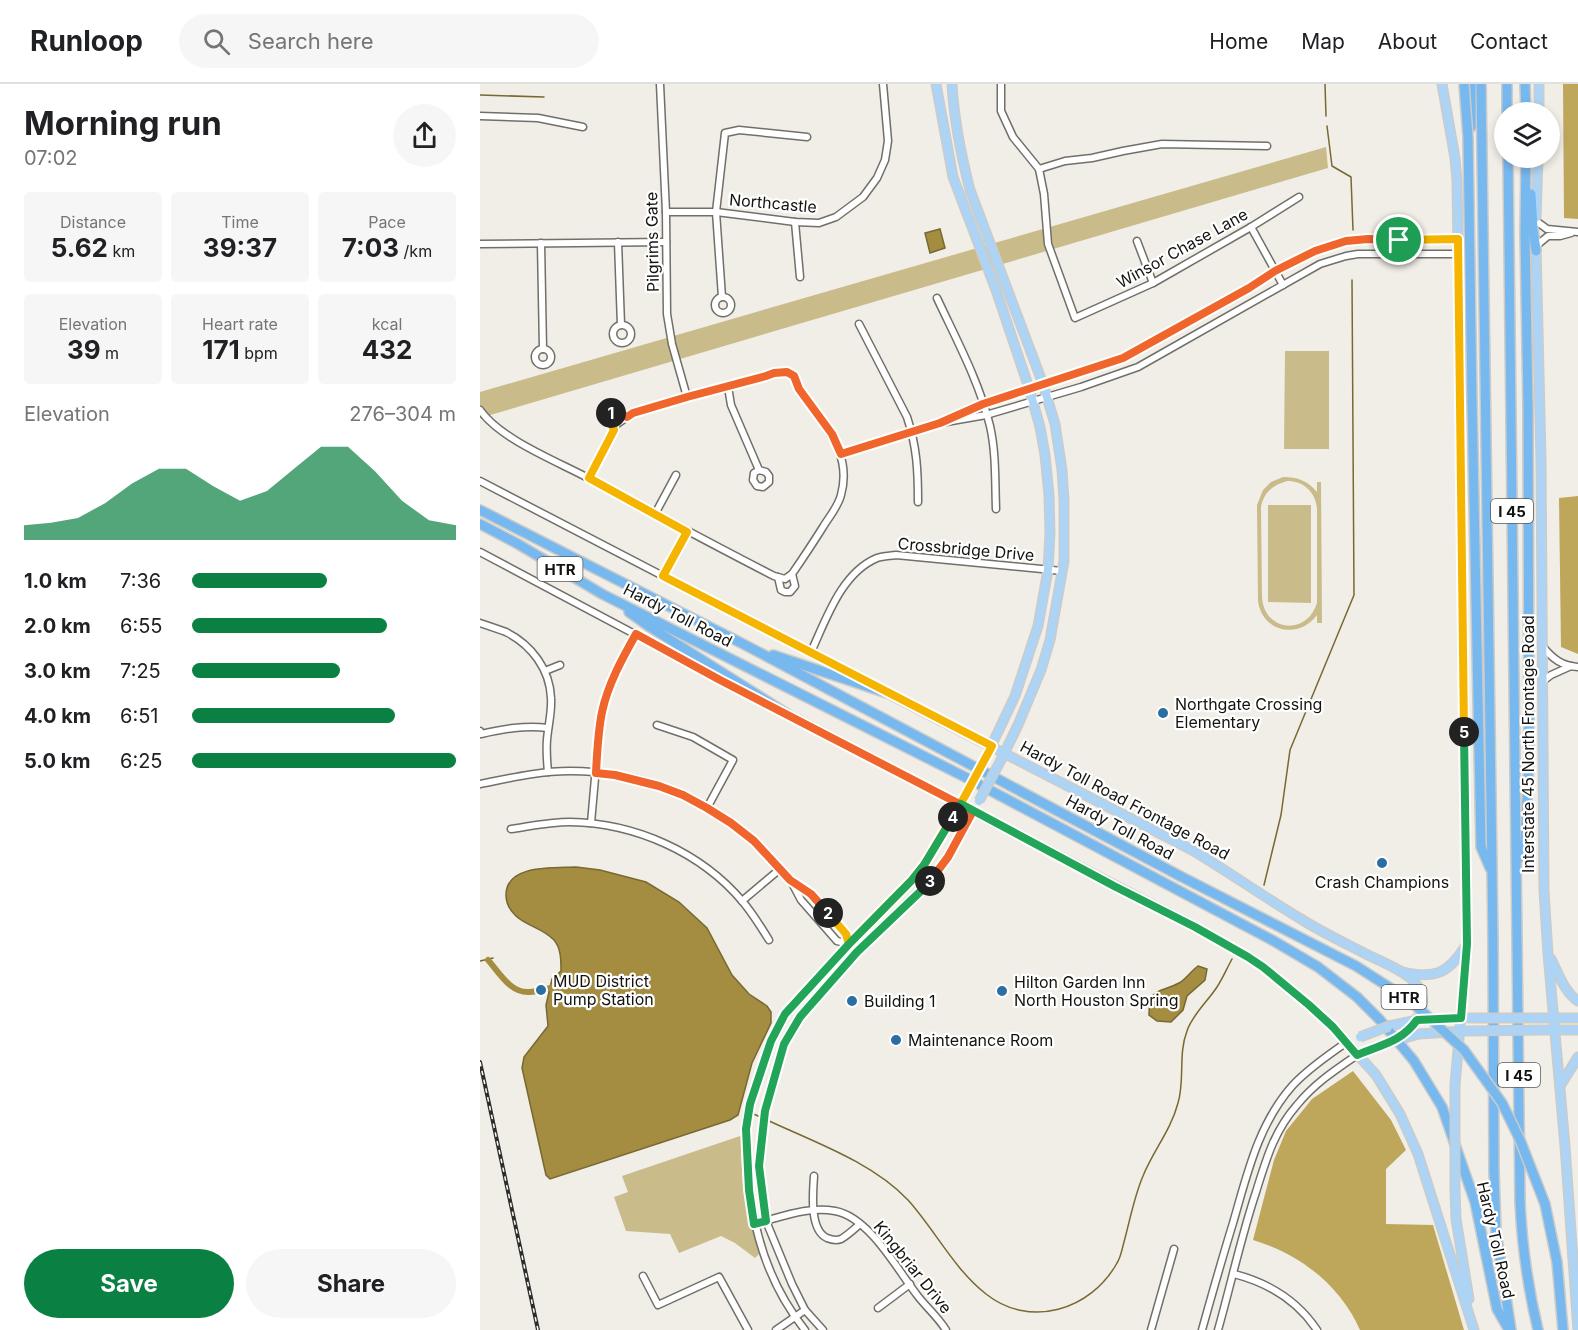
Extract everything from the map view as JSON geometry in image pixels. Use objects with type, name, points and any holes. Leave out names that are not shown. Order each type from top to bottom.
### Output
[{"type":"highway","points":[[1464,84],[1468,137],[1481,847],[1492,874]]},
{"type":"highway","points":[[1460,406],[1469,342],[1471,84]]},
{"type":"highway","name":"I 45","points":[[1482,84],[1495,1202],[1496,1232],[1510,1330]]},
{"type":"highway","points":[[1507,84],[1507,102]]},
{"type":"highway","points":[[1526,84],[1527,102]]},
{"type":"highway","name":"I 45","points":[[1508,168],[1521,1221],[1538,1330]]},
{"type":"highway","points":[[1516,866],[1525,841],[1529,758],[1525,233],[1528,168]]},
{"type":"highway","points":[[1529,168],[1536,248]]},
{"type":"highway","name":"Hardy Toll Road","points":[[480,510],[749,647],[1180,876],[1356,966],[1406,998],[1464,1050],[1502,1103],[1520,1140],[1545,1204],[1557,1262],[1563,1330]]},
{"type":"highway","name":"Hardy Toll Road","points":[[480,524],[602,594],[965,777],[1251,929],[1318,967],[1357,997],[1380,1020],[1414,1061],[1442,1107],[1474,1202],[1497,1309],[1510,1330]]},
{"type":"highway","points":[[602,594],[789,715]]},
{"type":"highway","points":[[749,647],[887,693]]},
{"type":"main road","points":[[936,84],[953,177],[996,291],[1033,400],[1047,472],[1050,533],[1048,570],[1038,626],[1016,696],[961,804]]},
{"type":"main road","points":[[952,84],[956,124],[965,171],[1043,384],[1055,424],[1062,470],[1065,520],[1062,571],[1050,640],[1041,670],[1018,725],[973,811]]},
{"type":"main road","points":[[1442,84],[1455,158],[1458,239],[1467,944],[1464,1031],[1455,1085],[1455,1189],[1458,1231],[1474,1330]]},
{"type":"main road","points":[[1539,84],[1539,102]]},
{"type":"main road","name":"Interstate 45 North Frontage Road","points":[[1538,168],[1536,248],[1543,647],[1544,891],[1578,1330]]},
{"type":"main road","points":[[953,177],[965,171]]},
{"type":"main road","points":[[996,291],[1007,286]]},
{"type":"main road","points":[[1047,472],[1062,470]]},
{"type":"main road","points":[[1026,664],[1041,670]]},
{"type":"main road","name":"Hardy Toll Road Frontage Road","points":[[887,693],[992,746],[1003,756],[1192,850],[1300,919],[1400,971]]},
{"type":"main road","points":[[789,715],[1195,927],[1263,967],[1309,1005],[1347,1042],[1376,1075],[1400,1114],[1418,1154],[1474,1330]]},
{"type":"main road","points":[[1400,971],[1420,976],[1435,974],[1447,969],[1456,961],[1467,944]]},
{"type":"main road","points":[[1548,954],[1561,981],[1578,1001]]},
{"type":"main road","points":[[1397,1040],[1413,1023],[1421,1008],[1421,997],[1416,984],[1400,971]]},
{"type":"main road","points":[[1421,1001],[1425,1009],[1439,1018]]},
{"type":"main road","points":[[1347,1042],[1389,1026],[1439,1018],[1578,1018]]},
{"type":"main road","points":[[1357,1055],[1419,1034],[1464,1031],[1578,1030]]},
{"type":"main road","points":[[1559,1086],[1578,1057]]},
{"type":"street","name":"Pilgrims Gate","points":[[660,84],[666,212],[667,314],[672,345],[687,397]]},
{"type":"street","name":"Northcastle","points":[[666,212],[716,212],[819,223],[836,217],[863,197],[877,178],[885,160],[888,141],[883,84]]},
{"type":"street","points":[[1001,84],[1001,111],[1013,137],[1039,169],[1065,161],[1162,144],[1268,146]]},
{"type":"street","points":[[480,116],[538,118],[582,127]]},
{"type":"street","points":[[722,297],[716,212],[725,133],[739,130],[807,137]]},
{"type":"street","name":"Winsor Chase Lane","points":[[1039,169],[1044,194],[1048,244],[1076,318],[1153,283],[1299,197]]},
{"type":"street","points":[[1536,221],[1547,229],[1577,232]]},
{"type":"street","points":[[795,222],[800,277]]},
{"type":"street","points":[[1251,227],[1283,285]]},
{"type":"street","points":[[1536,248],[1548,236],[1577,232]]},
{"type":"street","points":[[841,454],[940,423],[983,404],[1123,358],[1249,288],[1275,271],[1315,251],[1346,241],[1368,239],[1458,239]]},
{"type":"street","points":[[1137,241],[1153,283]]},
{"type":"street","points":[[618,242],[621,325]]},
{"type":"street","points":[[480,244],[666,242]]},
{"type":"street","points":[[542,243],[543,349]]},
{"type":"street","points":[[940,423],[986,415],[1081,387],[1138,367],[1320,264],[1359,254],[1458,254]]},
{"type":"street","points":[[937,298],[970,369],[990,426],[995,467],[996,509]]},
{"type":"street","points":[[1200,316],[1206,328]]},
{"type":"street","points":[[859,324],[907,417],[912,432],[918,468],[918,502]]},
{"type":"street","points":[[1123,358],[1129,370]]},
{"type":"street","points":[[480,410],[496,427],[518,442],[687,532],[781,578],[792,574],[835,509],[841,495],[843,476],[841,454],[832,434],[799,389],[794,376],[781,372],[633,413],[617,424],[589,478]]},
{"type":"street","points":[[728,387],[731,405],[759,470]]},
{"type":"street","points":[[614,430],[609,419],[610,414],[618,412],[627,417]]},
{"type":"street","points":[[655,514],[676,475]]},
{"type":"street","name":"Hardy Toll Road Frontage Road","points":[[480,481],[887,693]]},
{"type":"street","points":[[663,576],[687,532]]},
{"type":"street","points":[[480,552],[789,715]]},
{"type":"street","name":"Crossbridge Drive","points":[[811,652],[838,594],[861,569],[877,559],[896,555],[1062,571]]},
{"type":"street","points":[[781,578],[781,590],[790,592],[795,586],[792,574]]},
{"type":"street","points":[[480,623],[506,632],[520,641],[530,649],[545,671],[551,698],[546,753],[548,772]]},
{"type":"street","points":[[591,824],[602,711],[615,672],[636,634]]},
{"type":"street","points":[[1543,647],[1553,658],[1574,667]]},
{"type":"street","points":[[545,671],[560,665]]},
{"type":"street","points":[[1543,681],[1551,675],[1574,667]]},
{"type":"street","points":[[657,725],[693,737],[733,760],[707,808]]},
{"type":"street","points":[[480,731],[481,734],[513,727],[548,728]]},
{"type":"street","points":[[480,784],[548,772],[570,771],[615,775],[659,786],[683,795],[731,823],[754,841],[790,880],[801,900],[837,941],[849,944]]},
{"type":"street","points":[[805,1330],[795,1317],[770,1271],[754,1224],[747,1166],[746,1129],[750,1104],[771,1041],[785,1014],[912,880],[924,865],[961,804]]},
{"type":"street","points":[[823,1330],[805,1310],[766,1221],[759,1166],[763,1126],[784,1044],[800,1017],[857,952],[922,890],[948,857],[973,811]]},
{"type":"street","points":[[511,830],[551,823],[591,824],[627,830],[670,846],[714,874],[742,901],[769,940]]},
{"type":"street","points":[[742,901],[780,869]]},
{"type":"street","points":[[790,880],[811,894],[846,934],[849,944],[857,952]]},
{"type":"street","points":[[912,880],[922,890]]},
{"type":"street","points":[[1202,1330],[1246,1177],[1267,1122],[1293,1086],[1308,1071],[1347,1042]]},
{"type":"street","points":[[1218,1330],[1247,1219],[1271,1146],[1279,1130],[1288,1115],[1309,1092],[1357,1055]]},
{"type":"street","points":[[1267,1122],[1279,1130]]},
{"type":"street","points":[[814,1176],[813,1210],[818,1230],[824,1237],[834,1240],[842,1238],[860,1224]]},
{"type":"street","name":"Kingbriar Drive","points":[[754,1224],[788,1214],[813,1210],[833,1210],[843,1213],[866,1228],[946,1330]]},
{"type":"street","points":[[1235,1215],[1247,1219]]},
{"type":"street","points":[[1151,1330],[1174,1249]]},
{"type":"street","points":[[1234,1274],[1257,1281],[1290,1299],[1317,1330]]},
{"type":"street","points":[[643,1276],[658,1305],[719,1277],[748,1330]]},
{"type":"street","points":[[878,1308],[909,1284]]},
{"type":"street","points":[[776,1330],[805,1310]]},
{"type":"shaded area","points":[[1563,84],[1578,84],[1578,219],[1564,218]]},
{"type":"shaded area","points":[[1326,147],[1328,168],[480,418],[480,392]]},
{"type":"shaded area","points":[[940,229],[945,248],[930,253],[925,233]]},
{"type":"shaded area","points":[[1285,351],[1329,351],[1329,449],[1284,449]]},
{"type":"shaded area","points":[[1283,477],[1293,478],[1306,482],[1317,492],[1317,482],[1321,482],[1322,623],[1317,623],[1317,615],[1301,628],[1282,629],[1266,620],[1261,612],[1258,601],[1257,505],[1263,490],[1271,482]],"holes":[[[1293,481],[1307,488],[1316,502],[1317,603],[1312,614],[1304,621],[1286,626],[1270,617],[1262,597],[1261,507],[1264,497],[1273,487]]]},
{"type":"shaded area","points":[[1578,496],[1578,654],[1561,647],[1559,498]]},
{"type":"shaded area","points":[[1268,505],[1311,505],[1311,603],[1268,602]]},
{"type":"shaded area","points":[[576,867],[600,870],[646,882],[679,902],[707,928],[732,975],[749,994],[767,1006],[771,1012],[771,1023],[752,1063],[738,1115],[730,1120],[550,1179],[546,1175],[522,1068],[524,1057],[548,1026],[546,1005],[552,979],[561,971],[560,954],[556,943],[550,936],[513,913],[507,903],[506,895],[508,885],[522,873],[544,868]]},
{"type":"shaded area","points":[[1198,966],[1207,969],[1205,980],[1187,996],[1183,1010],[1171,1022],[1157,1021],[1149,1015],[1151,999],[1156,992],[1181,982]]},
{"type":"shaded area","points":[[1353,1071],[1391,1120],[1406,1150],[1386,1169],[1386,1224],[1433,1225],[1464,1330],[1360,1330],[1341,1299],[1317,1273],[1287,1254],[1253,1240],[1274,1160],[1286,1131],[1312,1099]]},
{"type":"shaded area","points":[[743,1135],[741,1153],[743,1185],[759,1254],[755,1258],[721,1236],[679,1253],[670,1234],[626,1231],[614,1197],[628,1192],[622,1176]]},
{"type":"waterway","points":[[1325,84],[1326,116]]},
{"type":"waterway","points":[[480,95],[544,97]]},
{"type":"waterway","points":[[1327,126],[1332,166],[1351,177],[1353,230]]},
{"type":"waterway","points":[[1264,885],[1281,815],[1290,750],[1354,595],[1352,280]]},
{"type":"waterway","points":[[480,961],[493,958]]},
{"type":"waterway","points":[[767,1120],[842,1154],[894,1187],[918,1212],[964,1273],[986,1294],[1003,1305],[1021,1311],[1040,1312],[1076,1303],[1092,1293],[1106,1279],[1118,1261],[1140,1184],[1175,1113],[1180,1094],[1184,1040],[1189,1025],[1219,984],[1232,959]]},
{"type":"waterway","points":[[488,960],[516,989],[529,992],[558,986]]},
{"type":"waterway","points":[[751,1113],[763,1118]]},
{"type":"railway","points":[[480,1062],[538,1330]]},
{"type":"place","name":"Northgate Crossing Elementary","points":[[1163,713]]},
{"type":"place","name":"Crash Champions","points":[[1382,863]]},
{"type":"place","name":"MUD District Pump Station","points":[[541,990]]},
{"type":"place","name":"Hilton Garden Inn North Houston Spring","points":[[1002,991]]},
{"type":"place","name":"Building 1","points":[[852,1001]]},
{"type":"place","name":"Maintenance Room","points":[[896,1040]]},
{"type":"route","points":[[1399,240],[1368,239],[1346,241],[1328,246],[1275,271],[1249,288],[1123,358],[983,404],[940,423],[841,454],[832,434],[799,389],[794,376],[787,372],[774,373],[687,397],[633,413],[627,417],[618,412],[610,414],[609,419],[614,430],[589,478],[687,532],[663,576],[992,746],[961,804],[924,865],[849,944],[846,934],[811,894],[790,880],[754,841],[731,823],[683,795],[659,786],[615,775],[596,773],[602,711],[615,672],[636,634],[720,680],[961,804],[973,811],[948,857],[929,882],[857,952],[800,1017],[784,1044],[763,1126],[759,1166],[766,1221],[754,1224],[750,1202],[746,1129],[750,1104],[771,1041],[785,1014],[912,880],[924,865],[945,830],[961,804],[1248,957],[1309,1005],[1333,1027],[1357,1055],[1397,1040],[1417,1020],[1461,1018],[1467,928],[1458,239],[1399,240]]}]
